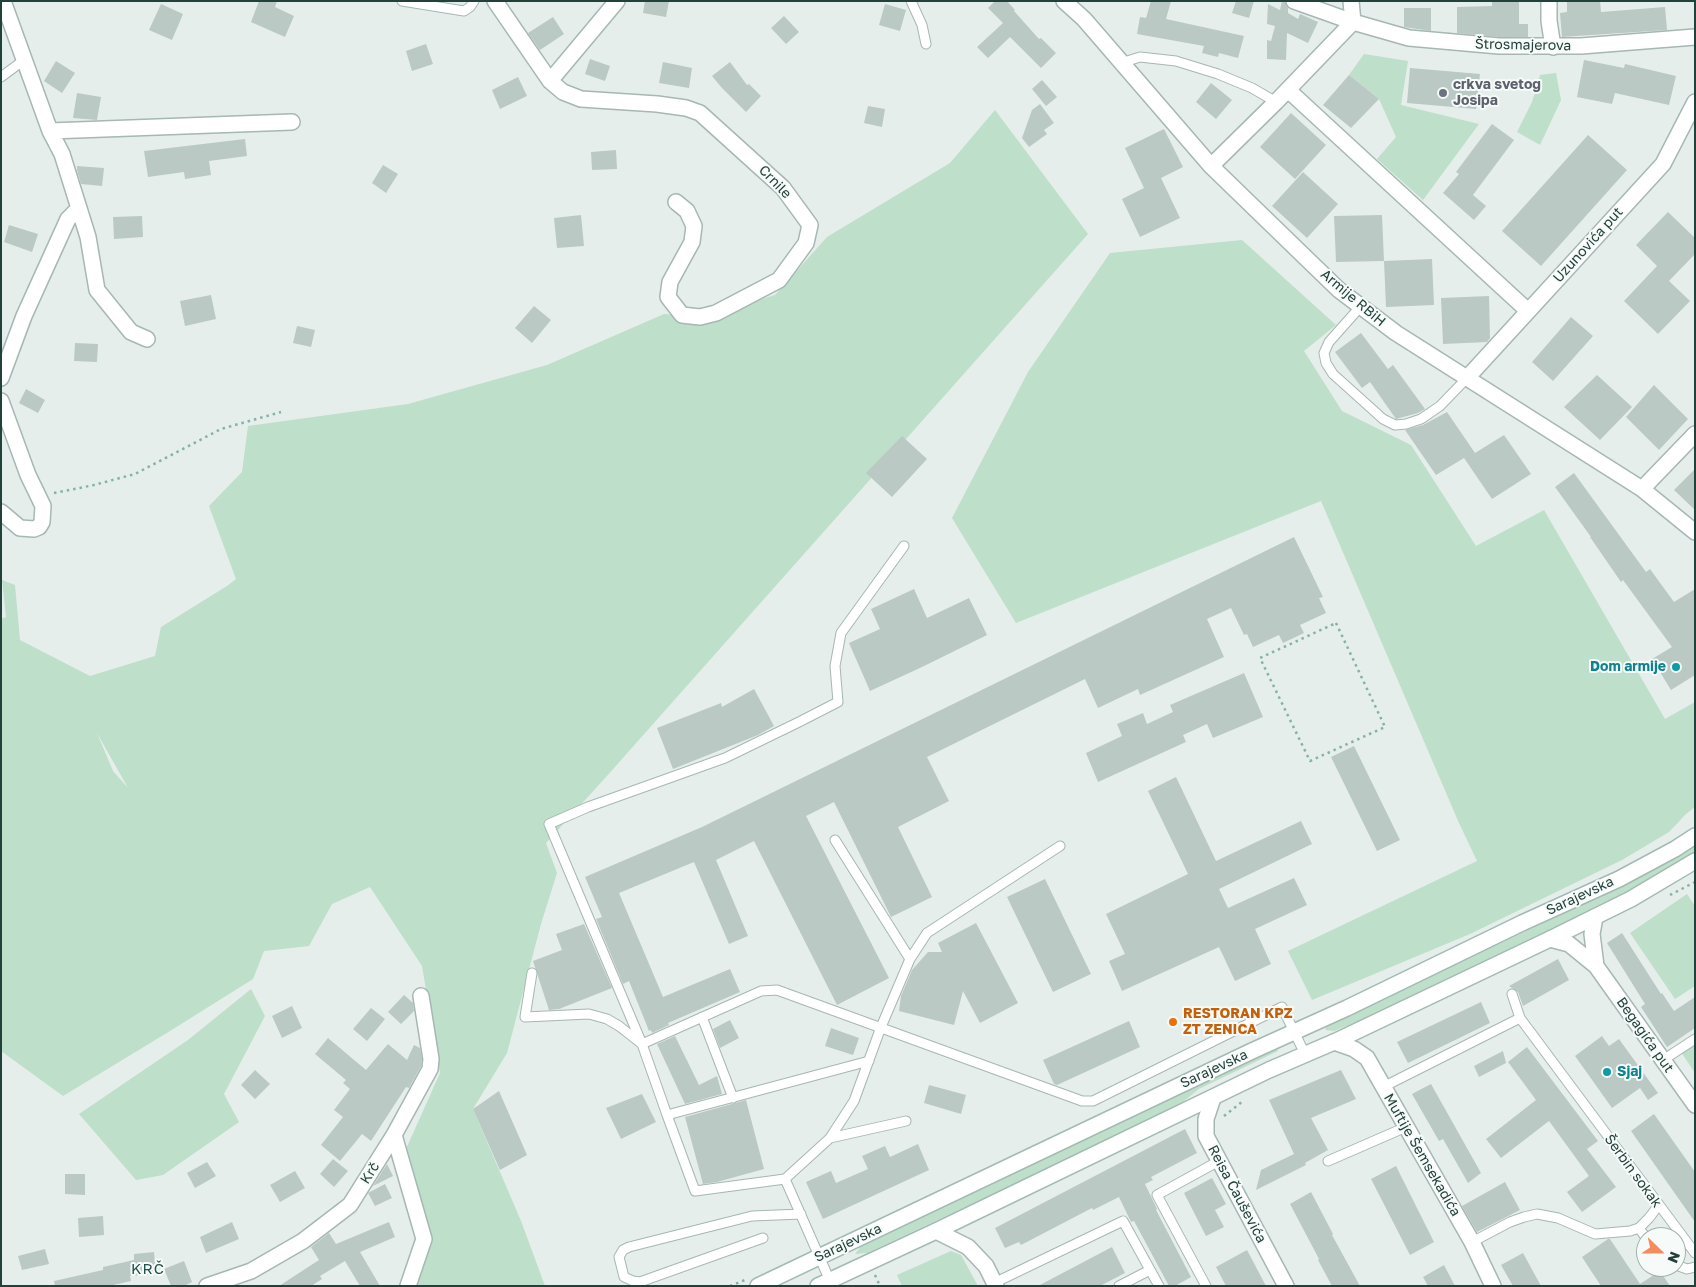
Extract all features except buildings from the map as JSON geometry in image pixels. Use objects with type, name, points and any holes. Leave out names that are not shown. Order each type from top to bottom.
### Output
[{"type":"street","points":[[3,1],[50,131],[62,154],[88,237],[97,290],[131,332],[147,339]]},
{"type":"street","name":"Crnile","points":[[495,1],[550,82],[563,92],[581,99],[667,105],[686,108],[700,113],[783,188],[810,225],[806,243],[779,280],[716,313],[700,317],[682,315],[668,296],[670,282],[692,242],[694,226],[687,211],[676,202]]},
{"type":"street","points":[[550,82],[617,1]]},
{"type":"street","name":"Armije RBiH","points":[[1064,1],[1084,19],[1211,166],[1339,290],[1396,333],[1642,490],[1695,532]]},
{"type":"street","name":"Štrosmajerova","points":[[1294,1],[1353,22],[1409,38],[1499,46],[1554,47],[1695,37]]},
{"type":"street","points":[[1211,166],[1353,22],[1351,1]]},
{"type":"street","points":[[1549,1],[1548,22],[1554,47]]},
{"type":"street","points":[[1288,90],[1528,311]]},
{"type":"street","name":"Uzunovića put","points":[[1467,378],[1663,164],[1695,102]]},
{"type":"street","points":[[50,131],[292,122]]},
{"type":"street","points":[[1,378],[24,316],[68,219],[79,208]]},
{"type":"street","points":[[1,401],[28,475],[42,506],[42,522],[39,527],[34,529],[20,528],[1,512]]},
{"type":"street","points":[[1642,490],[1695,434]]},
{"type":"street","name":"Sarajevska","points":[[758,1286],[1347,1008],[1522,923],[1619,879],[1695,836]]},
{"type":"street","name":"Sarajevska","points":[[824,1283],[1550,939],[1631,899],[1695,861]]},
{"type":"street","name":"Begagića put","points":[[1595,917],[1592,934],[1596,966]]},
{"type":"street","name":"Begagića put","points":[[1550,939],[1569,944],[1596,966],[1695,1105]]},
{"type":"street","points":[[394,1135],[430,1069],[431,1060],[421,996]]},
{"type":"street","name":"Muftije Šemsekadića","points":[[1334,1042],[1354,1049],[1367,1058],[1472,1242],[1493,1286]]},
{"type":"street","name":"Reisa Čauševića","points":[[1213,1098],[1206,1119],[1206,1136],[1286,1286]]},
{"type":"street","name":"Krč","points":[[207,1286],[251,1271],[303,1241],[350,1205],[394,1135]]},
{"type":"street","name":"Krč","points":[[394,1135],[424,1239],[408,1286]]},
{"type":"street","points":[[936,1231],[968,1247],[986,1266],[995,1284]]},
{"type":"lane","points":[[402,1],[464,11],[470,8],[474,1]]},
{"type":"lane","points":[[911,1],[922,26],[926,44]]},
{"type":"lane","points":[[1121,63],[1140,57],[1176,61],[1243,84],[1276,102]]},
{"type":"lane","points":[[1,77],[24,60]]},
{"type":"lane","points":[[1361,306],[1330,342],[1324,353],[1326,363],[1333,374],[1383,419],[1395,425],[1421,419],[1440,406],[1467,378]]},
{"type":"lane","points":[[904,546],[841,633],[836,666],[838,702],[725,758],[588,806],[549,824],[642,1044],[695,1191],[785,1179],[830,1138],[854,1102],[881,1027],[910,959],[928,933],[1060,846]]},
{"type":"lane","points":[[835,840],[910,959]]},
{"type":"lane","points":[[532,973],[525,1017],[589,1014],[607,1019],[642,1044]]},
{"type":"lane","points":[[642,1044],[761,990],[777,990],[1082,1101],[1093,1101],[1282,1007],[1305,1054]]},
{"type":"lane","name":"Šerbin sokak","points":[[1512,994],[1520,1018],[1658,1206],[1695,1253]]},
{"type":"lane","points":[[702,1017],[733,1098]]},
{"type":"lane","points":[[1383,1087],[1520,1018]]},
{"type":"lane","points":[[1663,1060],[1695,1039]]},
{"type":"lane","points":[[667,1115],[869,1061]]},
{"type":"lane","points":[[830,1138],[906,1121]]},
{"type":"lane","points":[[1328,1161],[1406,1127]]},
{"type":"lane","points":[[1206,1286],[1157,1195],[1219,1161]]},
{"type":"lane","points":[[785,1179],[819,1256],[824,1283]]},
{"type":"lane","points":[[1640,1227],[1658,1206]]},
{"type":"lane","points":[[763,1238],[640,1282],[633,1282],[624,1277],[619,1257],[623,1250],[629,1247],[752,1216],[801,1214]]},
{"type":"lane","points":[[1472,1242],[1510,1222],[1537,1214],[1558,1218],[1595,1234],[1636,1229]]},
{"type":"lane","points":[[995,1284],[1122,1221],[1159,1286]]},
{"type":"lane","points":[[1119,1286],[1150,1270]]},
{"type":"path","points":[[37,495],[94,485],[135,474],[221,429],[281,412]]},
{"type":"path","points":[[1336,624],[1385,726],[1310,761],[1260,658],[1336,624]]},
{"type":"path","points":[[874,1273],[880,1286]]},
{"type":"green space","points":[[1364,54],[1408,61],[1401,105],[1479,124],[1423,200],[1377,159],[1396,137],[1379,99],[1349,75]]},
{"type":"green space","points":[[1556,73],[1561,100],[1540,145],[1517,132],[1532,102],[1540,75]]},
{"type":"green space","points":[[995,110],[1088,234],[546,843],[557,873],[541,924],[507,1053],[473,1109],[521,1221],[545,1286],[412,1286],[429,1238],[406,1149],[440,1073],[422,966],[370,887],[332,904],[309,946],[264,951],[253,979],[63,1096],[1,1051],[1,619],[6,617],[2,580],[15,585],[20,640],[90,676],[155,656],[161,627],[236,579],[209,506],[242,472],[248,426],[408,404],[547,365],[664,314],[700,317],[775,295],[827,237],[950,163]],"holes":[[[97,733],[128,788],[113,771]]]},
{"type":"green space","points":[[1242,240],[1336,325],[1304,351],[1342,411],[1411,445],[1476,546],[1544,510],[1665,719],[1695,702],[1695,807],[1669,832],[1622,860],[1470,934],[1312,1000],[1288,951],[1477,861],[1321,501],[1016,623],[952,518],[1028,372],[1110,253]]},
{"type":"green space","points":[[1695,846],[1695,853],[1625,894],[1359,1021],[1334,1031],[1325,1030],[1328,1024],[1620,887]]},
{"type":"green space","points":[[1687,894],[1695,906],[1695,986],[1675,999],[1630,933]]},
{"type":"green space","points":[[251,989],[265,1016],[224,1094],[239,1122],[163,1175],[136,1180],[79,1114],[188,1040]]},
{"type":"green space","points":[[1695,1044],[1695,1073],[1681,1052]]},
{"type":"green space","points":[[1276,1048],[1278,1051],[1199,1089],[1174,1109],[867,1253],[855,1254],[862,1245]]},
{"type":"green space","points":[[951,1251],[961,1255],[978,1286],[902,1286],[897,1275]]},
{"type":"place","name":"crkva svetog Josipa","points":[[1443,93]]},
{"type":"place","name":"Dom armije","points":[[1676,667]]},
{"type":"place","name":"RESTORAN KPZ ZT ZENICA","points":[[1173,1022]]},
{"type":"place","name":"Sjaj","points":[[1607,1072]]},
{"type":"district","name":"KRČ","points":[[148,1269]]}]
